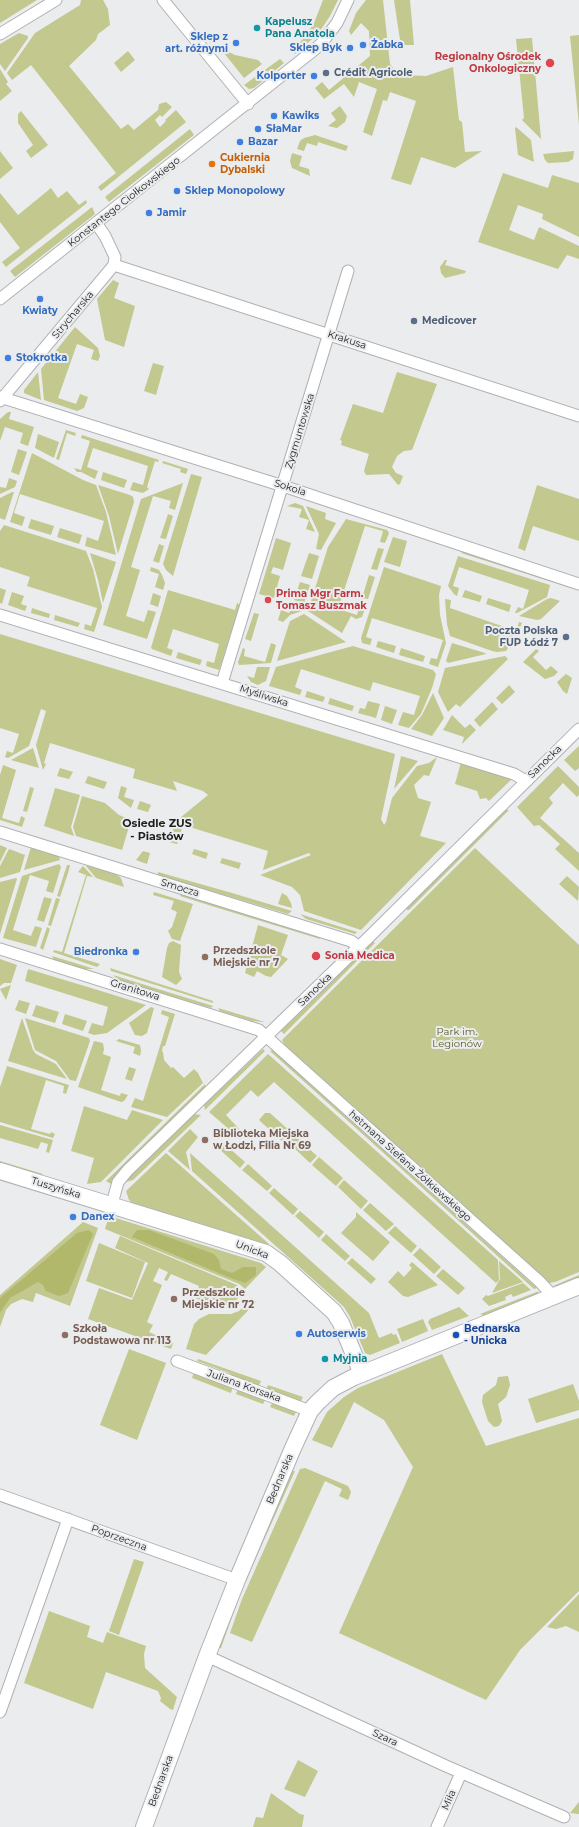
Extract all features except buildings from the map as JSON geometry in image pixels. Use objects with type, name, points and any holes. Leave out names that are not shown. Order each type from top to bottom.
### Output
[{"type":"street","points":[[0,34],[56,0]]},
{"type":"street","points":[[163,0],[248,104]]},
{"type":"street","name":"Konstantego Ciołkowskiego","points":[[0,300],[248,104],[321,44],[336,23],[348,0]]},
{"type":"street","points":[[96,223],[116,257],[114,265]]},
{"type":"street","name":"Krakusa","points":[[114,265],[579,416]]},
{"type":"street","name":"Strycharska","points":[[1,399],[114,265]]},
{"type":"street","name":"Zygmuntowska","points":[[222,683],[348,271]]},
{"type":"street","name":"Sokola","points":[[1,399],[283,486],[579,584]]},
{"type":"street","name":"Myśliwska","points":[[0,615],[514,774],[526,781]]},
{"type":"street","name":"Sanocka","points":[[112,1204],[118,1182],[128,1170],[267,1037],[579,729]]},
{"type":"street","name":"Smocza","points":[[0,832],[337,936],[351,941],[359,947]]},
{"type":"street","name":"Granitowa","points":[[0,948],[254,1028],[267,1037]]},
{"type":"street","name":"hetmana Stefana Żółkiewskiego","points":[[267,1037],[539,1281],[553,1296]]},
{"type":"street","name":"Tuszyńska","points":[[0,1171],[112,1204]]},
{"type":"street","name":"Unicka","points":[[112,1204],[260,1250],[273,1257],[334,1312],[342,1323],[362,1374]]},
{"type":"street","name":"Bednarska","points":[[144,1827],[207,1656],[310,1411],[330,1390],[362,1374],[579,1286]]},
{"type":"street","name":"Juliana Korsaka","points":[[177,1361],[310,1411]]},
{"type":"street","name":"Poprzeczna","points":[[0,1495],[238,1580]]},
{"type":"street","points":[[0,1712],[68,1519]]},
{"type":"street","name":"Szara","points":[[207,1656],[564,1817]]},
{"type":"street","name":"Miła","points":[[437,1827],[462,1772]]},
{"type":"green space","points":[[0,0],[37,0],[0,23]]},
{"type":"green space","points":[[81,0],[103,0],[108,9],[110,25],[98,34],[96,40],[69,66],[121,129],[128,124],[134,130],[158,110],[159,104],[166,102],[172,107],[162,117],[160,115],[155,120],[160,127],[176,110],[186,122],[101,191],[98,187],[116,173],[31,65],[12,80],[7,73],[35,33],[80,5]]},
{"type":"green space","points":[[323,0],[338,0],[330,16],[318,34],[295,54],[292,50],[305,37],[314,23]]},
{"type":"green space","points":[[366,0],[383,0],[390,64],[396,72],[405,75],[426,76],[453,67],[459,120],[462,122],[465,152],[482,151],[455,168],[421,157],[411,185],[391,179],[416,101],[390,92],[387,101],[383,100],[372,136],[363,132],[377,89],[359,82],[354,97],[344,84],[324,99],[315,88],[322,82],[329,90],[370,56],[369,31],[361,23],[351,35],[349,31],[356,13]]},
{"type":"green space","points":[[394,0],[410,0],[414,45],[404,45],[400,40]]},
{"type":"green space","points":[[19,33],[28,36],[28,38],[5,71],[0,64],[0,44]]},
{"type":"green space","points":[[579,35],[579,125],[570,36]]},
{"type":"green space","points":[[532,38],[541,139],[522,120],[524,118],[516,39]]},
{"type":"green space","points":[[128,51],[135,60],[121,72],[114,63]]},
{"type":"green space","points":[[227,51],[235,55],[258,60],[262,64],[244,78],[224,53]]},
{"type":"green space","points":[[280,59],[284,63],[254,88],[249,89],[244,85]]},
{"type":"green space","points":[[0,69],[8,82],[6,84],[12,91],[0,101]]},
{"type":"green space","points":[[340,106],[347,116],[345,122],[337,128],[328,126],[336,120],[331,113]]},
{"type":"green space","points":[[21,111],[48,145],[31,158],[26,151],[33,145],[18,123],[18,114]]},
{"type":"green space","points":[[516,127],[531,140],[534,162],[518,155]]},
{"type":"green space","points":[[190,129],[194,135],[109,202],[105,197]]},
{"type":"green space","points":[[315,135],[348,146],[346,151],[318,142],[317,146],[307,143],[304,151],[297,149],[300,141],[304,138]]},
{"type":"green space","points":[[0,151],[13,168],[0,179]]},
{"type":"green space","points":[[574,151],[573,159],[568,162],[548,163],[543,154]]},
{"type":"green space","points":[[292,153],[302,156],[299,166],[309,169],[310,176],[292,168],[290,161]]},
{"type":"green space","points":[[503,173],[548,188],[552,175],[579,183],[579,237],[542,219],[543,214],[518,205],[509,230],[534,240],[539,227],[579,246],[579,259],[567,255],[558,269],[478,242]]},
{"type":"green space","points":[[51,188],[58,198],[67,191],[79,205],[86,200],[87,203],[6,267],[2,262],[20,248],[0,222],[0,193],[18,215]]},
{"type":"green space","points":[[92,207],[95,214],[15,277],[10,271]]},
{"type":"green space","points":[[445,260],[447,260],[445,265],[466,271],[465,273],[445,278],[441,273],[440,267]]},
{"type":"green space","points":[[113,280],[119,283],[114,298],[135,306],[124,347],[105,340],[97,299]]},
{"type":"green space","points":[[75,327],[98,348],[100,356],[98,361],[91,359],[94,350],[77,344],[58,398],[76,404],[80,394],[88,397],[84,408],[77,411],[44,400],[41,369]]},
{"type":"green space","points":[[153,363],[164,366],[156,395],[144,391]]},
{"type":"green space","points":[[38,372],[41,400],[24,393],[24,390]]},
{"type":"green space","points":[[397,372],[437,384],[412,450],[404,451],[397,456],[392,467],[396,473],[403,476],[400,484],[398,485],[389,474],[366,475],[364,471],[369,454],[341,445],[342,441],[340,440],[353,404],[383,413]]},
{"type":"green space","points":[[8,412],[11,412],[9,419],[34,427],[28,446],[20,443],[23,433],[5,427],[0,441],[0,419]]},
{"type":"green space","points":[[66,430],[76,433],[75,436],[67,433],[59,460],[56,459]]},
{"type":"green space","points":[[38,434],[59,442],[54,458],[35,448]]},
{"type":"green space","points":[[82,435],[159,460],[158,462],[155,461],[147,487],[149,489],[143,493],[130,490],[133,482],[143,485],[148,466],[93,448],[87,467],[98,471],[95,479],[81,472],[77,472],[74,468],[81,470],[90,441],[81,438]]},
{"type":"green space","points":[[18,449],[27,452],[19,475],[11,472]]},
{"type":"green space","points":[[32,453],[83,480],[96,485],[106,512],[116,555],[85,546],[87,537],[98,541],[104,521],[20,494],[14,513],[25,517],[22,526],[10,522]]},
{"type":"green space","points":[[163,461],[188,469],[186,474],[180,472],[181,469],[162,463]]},
{"type":"green space","points":[[103,472],[127,480],[124,488],[101,480]]},
{"type":"green space","points":[[191,474],[202,477],[173,576],[166,570],[163,564]]},
{"type":"green space","points":[[9,478],[17,481],[15,487],[0,494],[0,487],[6,488]]},
{"type":"green space","points":[[183,483],[175,510],[169,508],[171,501],[153,496],[131,567],[140,570],[126,616],[144,622],[148,610],[156,612],[147,639],[103,625],[141,499]]},
{"type":"green space","points":[[98,485],[133,497],[134,502],[118,554],[109,516]]},
{"type":"green space","points":[[537,485],[579,499],[579,541],[533,526],[525,551],[518,548]]},
{"type":"green space","points":[[14,492],[5,520],[0,518],[0,498]]},
{"type":"green space","points":[[295,503],[303,506],[315,532],[306,529],[309,520],[299,517],[302,509],[287,506]]},
{"type":"green space","points":[[306,506],[326,513],[325,519],[336,523],[321,550],[316,549],[319,534]]},
{"type":"green space","points":[[168,514],[173,516],[166,539],[160,538]]},
{"type":"green space","points":[[31,519],[54,526],[51,535],[28,528]]},
{"type":"green space","points":[[346,519],[387,530],[389,533],[385,543],[380,542],[383,531],[365,526],[338,609],[357,615],[360,604],[366,606],[362,617],[356,619],[351,616],[342,633],[308,611],[328,547]]},
{"type":"green space","points":[[4,525],[86,551],[93,569],[102,607],[94,632],[84,629],[85,624],[91,626],[97,608],[27,586],[30,577],[0,567],[0,531]]},
{"type":"green space","points":[[60,528],[82,535],[79,544],[57,537]]},
{"type":"green space","points":[[393,537],[407,541],[400,567],[384,562]]},
{"type":"green space","points":[[276,538],[291,543],[283,570],[273,567],[271,573],[280,576],[274,598],[259,594]]},
{"type":"green space","points":[[159,544],[164,546],[159,563],[153,561]]},
{"type":"green space","points":[[378,548],[384,549],[377,570],[371,569]]},
{"type":"green space","points":[[465,550],[573,585],[571,588],[461,553]]},
{"type":"green space","points":[[90,553],[116,562],[103,603],[98,580]]},
{"type":"green space","points":[[309,553],[319,556],[312,579],[301,576]]},
{"type":"green space","points":[[458,556],[550,585],[547,597],[517,613],[515,613],[518,607],[523,609],[529,590],[459,567],[453,586],[459,588],[457,596],[448,586]]},
{"type":"green space","points":[[151,567],[159,570],[162,575],[165,583],[163,590],[155,587],[159,574],[150,571]]},
{"type":"green space","points":[[384,567],[441,586],[439,595],[440,615],[446,643],[438,667],[429,664],[431,658],[437,659],[443,640],[372,618],[366,637],[372,639],[370,645],[362,643],[361,638]]},
{"type":"green space","points":[[369,575],[375,577],[368,599],[362,598]]},
{"type":"green space","points":[[300,582],[310,585],[304,603],[294,600]]},
{"type":"green space","points":[[0,588],[6,590],[2,604],[0,603]]},
{"type":"green space","points":[[168,590],[235,610],[237,603],[240,605],[219,670],[206,666],[207,661],[214,663],[219,644],[173,629],[167,648],[173,650],[171,656],[151,648]]},
{"type":"green space","points":[[465,590],[482,596],[480,602],[462,597]]},
{"type":"green space","points":[[12,592],[24,596],[21,604],[27,606],[25,611],[8,605]]},
{"type":"green space","points":[[153,593],[161,596],[158,607],[150,604]]},
{"type":"green space","points":[[488,598],[511,605],[509,612],[486,604]]},
{"type":"green space","points":[[551,598],[560,601],[541,619],[537,620],[519,616],[547,599]]},
{"type":"green space","points":[[445,599],[451,600],[450,608],[516,631],[519,622],[522,623],[516,636],[506,651],[492,651],[450,636],[447,624]]},
{"type":"green space","points":[[293,605],[302,609],[302,611],[290,615],[283,622],[278,620],[281,610],[289,613]]},
{"type":"green space","points":[[32,608],[50,614],[49,618],[31,613]]},
{"type":"green space","points":[[254,613],[259,614],[251,641],[245,639]]},
{"type":"green space","points":[[304,614],[346,642],[277,661],[290,621]]},
{"type":"green space","points":[[55,615],[80,623],[78,627],[54,620]]},
{"type":"green space","points":[[0,634],[395,754],[381,819],[384,825],[392,798],[417,766],[429,763],[437,757],[429,776],[424,775],[414,785],[418,798],[431,802],[420,836],[446,843],[361,930],[304,911],[300,895],[292,887],[260,875],[311,855],[309,853],[263,870],[268,851],[183,825],[177,844],[169,842],[175,822],[208,795],[203,791],[173,781],[177,791],[133,778],[135,769],[50,743],[44,763],[46,764],[43,770],[36,745],[46,711],[41,709],[29,746],[8,758],[5,757],[7,751],[13,753],[19,734],[0,728]]},
{"type":"green space","points":[[378,641],[396,646],[394,653],[376,647]]},
{"type":"green space","points":[[271,643],[276,645],[271,663],[239,665],[238,662],[243,648],[245,649],[244,656],[265,662]]},
{"type":"green space","points":[[452,643],[486,654],[448,663],[446,661]]},
{"type":"green space","points":[[353,646],[433,670],[436,674],[421,714],[409,728],[398,725],[403,712],[414,715],[420,696],[373,682],[370,691],[301,669],[295,687],[302,690],[300,695],[269,686],[276,667]]},
{"type":"green space","points":[[401,648],[425,656],[423,662],[399,655]]},
{"type":"green space","points":[[536,649],[539,651],[533,657],[546,670],[551,666],[558,672],[554,676],[545,679],[523,662]]},
{"type":"green space","points":[[178,652],[202,660],[200,665],[176,658]]},
{"type":"green space","points":[[505,656],[508,659],[460,707],[456,704],[448,712],[438,692],[445,668]]},
{"type":"green space","points":[[257,667],[270,667],[266,681],[258,685],[251,682],[247,676],[254,678]]},
{"type":"green space","points":[[566,674],[572,678],[567,694],[557,682]]},
{"type":"green space","points":[[509,685],[515,692],[502,704],[496,698]]},
{"type":"green space","points":[[307,691],[325,697],[323,702],[305,697]]},
{"type":"green space","points":[[433,693],[444,718],[432,736],[411,729],[422,715]]},
{"type":"green space","points":[[330,698],[354,706],[352,711],[328,704]]},
{"type":"green space","points":[[368,701],[380,704],[376,718],[358,713],[360,708],[365,709]]},
{"type":"green space","points":[[492,702],[498,709],[480,727],[474,720]]},
{"type":"green space","points":[[385,706],[397,710],[392,724],[381,720]]},
{"type":"green space","points":[[452,715],[465,728],[470,724],[476,730],[462,744],[464,737],[443,730]]},
{"type":"green space","points":[[579,746],[579,768],[575,771],[564,760]]},
{"type":"green space","points":[[33,748],[39,768],[11,760],[31,749]]},
{"type":"green space","points":[[401,756],[418,761],[394,789]]},
{"type":"green space","points":[[461,762],[513,778],[489,801],[486,798],[480,799],[477,791],[455,784]]},
{"type":"green space","points":[[3,765],[16,770],[2,818],[19,823],[21,816],[25,818],[22,827],[0,820],[0,775]]},
{"type":"green space","points":[[558,766],[579,787],[579,795],[577,797],[563,783],[549,798],[553,803],[540,818],[579,853],[579,871],[555,849],[560,844],[539,825],[534,826],[517,807]]},
{"type":"green space","points":[[60,768],[73,772],[69,779],[57,776]]},
{"type":"green space","points":[[88,776],[107,782],[104,789],[85,783]]},
{"type":"green space","points":[[121,786],[127,788],[124,797],[134,800],[131,808],[118,798]]},
{"type":"green space","points":[[30,787],[34,788],[27,812],[23,811]]},
{"type":"green space","points":[[55,788],[80,795],[71,827],[74,836],[44,826]]},
{"type":"green space","points":[[82,796],[105,803],[119,815],[131,820],[122,850],[76,836],[73,827]]},
{"type":"green space","points":[[140,801],[151,805],[148,812],[137,809]]},
{"type":"green space","points":[[506,810],[509,810],[409,910],[407,910],[406,908]]},
{"type":"green space","points":[[0,845],[7,848],[0,862]]},
{"type":"green space","points":[[31,847],[59,856],[60,860],[24,870]]},
{"type":"green space","name":"Park im. Legionów","points":[[475,848],[579,945],[579,1272],[555,1282],[549,1283],[285,1046],[282,1040]]},
{"type":"green space","points":[[9,849],[25,855],[20,872],[0,878],[0,866]]},
{"type":"green space","points":[[194,849],[208,853],[206,859],[192,854]]},
{"type":"green space","points":[[143,851],[150,853],[147,864],[136,860]]},
{"type":"green space","points":[[222,858],[241,863],[239,869],[220,863]]},
{"type":"green space","points":[[59,864],[61,867],[53,893],[46,891],[49,881],[30,875],[13,930],[31,936],[35,926],[42,928],[36,947],[3,938],[22,876]]},
{"type":"green space","points":[[67,865],[70,865],[69,870],[60,897],[57,896]]},
{"type":"green space","points":[[87,865],[115,873],[121,878],[124,887],[96,878],[86,866]]},
{"type":"green space","points":[[83,866],[93,877],[87,876],[64,953],[100,964],[97,967],[53,952],[54,950],[62,952],[86,875],[78,872]]},
{"type":"green space","points":[[158,872],[292,911],[288,914],[158,875]]},
{"type":"green space","points":[[567,876],[579,887],[578,901],[559,884]]},
{"type":"green space","points":[[17,879],[0,934],[0,882]]},
{"type":"green space","points":[[154,892],[193,904],[180,941],[172,939],[168,931],[172,927],[177,912],[171,909],[174,901],[153,895]]},
{"type":"green space","points":[[182,893],[321,936],[320,939],[218,908],[180,896]]},
{"type":"green space","points":[[282,893],[287,896],[292,908],[278,904]]},
{"type":"green space","points":[[44,897],[52,899],[44,922],[37,920]]},
{"type":"green space","points":[[56,898],[60,899],[51,926],[48,925]]},
{"type":"green space","points":[[300,914],[357,932],[355,934],[306,919]]},
{"type":"green space","points":[[258,925],[288,935],[281,955],[288,959],[271,977],[257,971],[254,977],[245,973]]},
{"type":"green space","points":[[47,927],[50,929],[43,950],[40,948]]},
{"type":"green space","points":[[173,941],[181,945],[179,972],[182,979],[176,985],[162,977],[167,948],[169,943]]},
{"type":"green space","points":[[373,941],[375,943],[284,1034],[281,1031]]},
{"type":"green space","points":[[52,956],[94,969],[83,969],[54,960]]},
{"type":"green space","points":[[0,959],[17,965],[11,983],[4,983],[0,986]]},
{"type":"green space","points":[[110,968],[213,1001],[213,1003],[111,971]]},
{"type":"green space","points":[[28,969],[146,1005],[107,1033],[94,1035],[88,1033],[92,1023],[103,1026],[108,1007],[25,981]]},
{"type":"green space","points":[[113,975],[213,1006],[211,1008],[118,980]]},
{"type":"green space","points":[[11,985],[6,1000],[0,989]]},
{"type":"green space","points":[[19,1000],[30,1003],[26,1014],[15,1010]]},
{"type":"green space","points":[[36,1005],[59,1012],[55,1023],[32,1016]]},
{"type":"green space","points":[[151,1007],[154,1008],[147,1033],[142,1036],[135,1035],[129,1023]]},
{"type":"green space","points":[[218,1008],[265,1022],[252,1021],[220,1011]]},
{"type":"green space","points":[[162,1010],[175,1014],[165,1046],[163,1046],[162,1051],[164,1060],[171,1068],[173,1067],[184,1078],[194,1069],[198,1073],[203,1083],[167,1117],[131,1107],[135,1098],[143,1101],[169,1017],[161,1014]]},
{"type":"green space","points":[[65,1014],[87,1021],[83,1031],[62,1024]]},
{"type":"green space","points":[[22,1018],[33,1050],[36,1054],[56,1064],[67,1079],[8,1061]]},
{"type":"green space","points":[[25,1018],[89,1038],[90,1041],[76,1081],[70,1080],[56,1061],[35,1050]]},
{"type":"green space","points":[[119,1039],[140,1045],[140,1056],[133,1053],[135,1047],[116,1041]]},
{"type":"green space","points":[[94,1041],[103,1043],[103,1054],[111,1057],[101,1090],[120,1096],[121,1093],[128,1095],[124,1101],[121,1102],[78,1087]]},
{"type":"green space","points":[[263,1049],[265,1051],[205,1110],[204,1105]]},
{"type":"green space","points":[[273,1050],[537,1288],[534,1289],[270,1051]]},
{"type":"green space","points":[[268,1054],[498,1260],[499,1280],[496,1283],[274,1082],[258,1097],[251,1090],[226,1115],[242,1132],[238,1137],[209,1112]]},
{"type":"green space","points":[[7,1066],[69,1085],[66,1094],[63,1093],[64,1086],[46,1080],[31,1129],[50,1134],[51,1132],[55,1134],[53,1138],[0,1122],[0,1087]]},
{"type":"green space","points":[[129,1067],[136,1069],[132,1081],[125,1079]]},
{"type":"green space","points":[[205,1084],[205,1088],[123,1167],[111,1184],[106,1181]]},
{"type":"green space","points":[[84,1106],[127,1120],[132,1110],[163,1120],[101,1182],[87,1184],[94,1158],[71,1151]]},
{"type":"green space","points":[[265,1113],[270,1113],[292,1133],[284,1143],[259,1120]]},
{"type":"green space","points":[[194,1114],[201,1115],[133,1180],[126,1182],[130,1176]]},
{"type":"green space","points":[[0,1125],[53,1140],[49,1153],[46,1152],[48,1144],[41,1142],[38,1149],[0,1138]]},
{"type":"green space","points":[[190,1129],[198,1137],[186,1152],[190,1170],[168,1151]]},
{"type":"green space","points":[[294,1135],[317,1156],[310,1163],[293,1147],[285,1145]]},
{"type":"green space","points":[[221,1141],[245,1162],[240,1168],[216,1146]]},
{"type":"green space","points":[[166,1153],[269,1244],[267,1246],[133,1204],[129,1200],[126,1191]]},
{"type":"green space","points":[[190,1153],[369,1313],[379,1338],[392,1333],[393,1335],[396,1334],[400,1343],[370,1355],[365,1353],[350,1317],[344,1307],[192,1171]]},
{"type":"green space","points":[[319,1157],[343,1178],[336,1186],[312,1165]]},
{"type":"green space","points":[[0,1161],[43,1174],[39,1176],[0,1164]]},
{"type":"green space","points":[[248,1164],[272,1186],[267,1191],[242,1170]]},
{"type":"green space","points":[[344,1180],[368,1201],[361,1209],[338,1187]]},
{"type":"green space","points":[[274,1188],[298,1209],[293,1215],[269,1193]]},
{"type":"green space","points":[[370,1203],[394,1224],[386,1231],[363,1210]]},
{"type":"green space","points":[[300,1211],[324,1232],[319,1238],[295,1216]]},
{"type":"green space","points":[[356,1212],[390,1242],[373,1261],[341,1233],[356,1217]]},
{"type":"green space","points":[[109,1216],[261,1263],[266,1267],[245,1289],[239,1284],[105,1229]]},
{"type":"green space","points":[[83,1222],[98,1228],[70,1306],[36,1293],[33,1302],[22,1299],[11,1304],[6,1310],[0,1327],[0,1295]]},
{"type":"green space","points":[[395,1226],[417,1246],[411,1253],[388,1233]]},
{"type":"green space","points":[[89,1230],[93,1234],[68,1293],[59,1296],[46,1291],[43,1285],[38,1282],[10,1298],[0,1313],[0,1298],[77,1233]]},
{"type":"green space","points":[[137,1230],[149,1230],[214,1254],[219,1260],[221,1269],[232,1273],[243,1267],[256,1267],[256,1275],[245,1283],[233,1279],[132,1237]]},
{"type":"green space","points":[[326,1234],[350,1256],[345,1261],[321,1240]]},
{"type":"green space","points":[[120,1236],[237,1285],[244,1292],[232,1304],[220,1306],[209,1303],[195,1298],[199,1286],[171,1274],[167,1281],[164,1280],[168,1272],[159,1268],[153,1281],[162,1285],[147,1322],[153,1325],[149,1332],[173,1343],[171,1349],[88,1319],[99,1288],[132,1300],[148,1263],[115,1248]]},
{"type":"green space","points":[[99,1243],[145,1262],[132,1298],[86,1281]]},
{"type":"green space","points":[[420,1248],[441,1267],[434,1274],[413,1255]]},
{"type":"green space","points":[[352,1258],[376,1279],[371,1284],[347,1263]]},
{"type":"green space","points":[[499,1261],[523,1282],[492,1293],[500,1279]]},
{"type":"green space","points":[[412,1262],[438,1285],[408,1297],[403,1296],[388,1282],[398,1271],[404,1277],[412,1268],[409,1265]]},
{"type":"green space","points":[[443,1269],[465,1288],[458,1295],[436,1276]]},
{"type":"green space","points":[[579,1275],[579,1278],[559,1286],[553,1286]]},
{"type":"green space","points":[[523,1283],[531,1290],[513,1297],[511,1294],[505,1297],[506,1300],[489,1306],[482,1299],[486,1295],[488,1296]]},
{"type":"green space","points":[[539,1291],[537,1294],[485,1316],[480,1314]]},
{"type":"green space","points":[[252,1298],[256,1302],[206,1355],[186,1349],[194,1324],[199,1319],[209,1314],[231,1314],[239,1311]]},
{"type":"green space","points":[[459,1307],[469,1316],[432,1330],[428,1322],[430,1319]]},
{"type":"green space","points":[[423,1319],[428,1331],[402,1342],[397,1329]]},
{"type":"green space","points":[[129,1349],[166,1363],[137,1440],[100,1425]]},
{"type":"green space","points":[[442,1354],[486,1446],[579,1418],[579,1591],[520,1650],[486,1700],[339,1633],[413,1467],[384,1420],[354,1402],[332,1448],[312,1440],[327,1412],[344,1397],[358,1388]]},
{"type":"green space","points":[[198,1359],[261,1381],[258,1388],[239,1380],[229,1373],[197,1361]]},
{"type":"green space","points":[[194,1372],[233,1386],[231,1393],[192,1378]]},
{"type":"green space","points":[[508,1376],[510,1385],[506,1397],[498,1404],[502,1421],[499,1426],[494,1427],[488,1421],[482,1402],[483,1395],[496,1385],[498,1377]]},
{"type":"green space","points":[[573,1384],[579,1401],[579,1410],[536,1423],[528,1399]]},
{"type":"green space","points":[[268,1385],[303,1397],[300,1403],[266,1390]]},
{"type":"green space","points":[[238,1388],[266,1398],[263,1404],[236,1394]]},
{"type":"green space","points":[[273,1401],[297,1410],[294,1416],[270,1407]]},
{"type":"green space","points":[[305,1468],[348,1486],[351,1492],[348,1500],[339,1496],[342,1489],[325,1481],[252,1642],[230,1633],[242,1599],[300,1469]]},
{"type":"green space","points":[[292,1471],[295,1471],[242,1589],[221,1648],[219,1648],[264,1532]]},
{"type":"green space","points":[[134,1559],[144,1562],[119,1635],[109,1631]]},
{"type":"green space","points":[[579,1594],[579,1632],[566,1626],[556,1629],[547,1627]]},
{"type":"green space","points":[[49,1611],[90,1626],[87,1637],[103,1643],[107,1632],[146,1646],[144,1654],[145,1668],[177,1697],[173,1710],[160,1701],[161,1698],[158,1691],[106,1672],[93,1709],[24,1683]]},
{"type":"green space","points":[[298,1760],[318,1771],[305,1797],[284,1789]]},
{"type":"green space","points":[[271,1793],[300,1814],[304,1815],[302,1827],[253,1827],[256,1817],[263,1818]]},
{"type":"green space","points":[[579,1802],[579,1814],[570,1813]]},
{"type":"place","name":"Kapelusz Pana Anatola","points":[[257,28]]},
{"type":"place","name":"Sklep z art. różnymi","points":[[236,43]]},
{"type":"place","name":"Żabka","points":[[363,45]]},
{"type":"place","name":"Sklep Byk","points":[[350,48]]},
{"type":"place","name":"Regionalny Ośrodek Onkologiczny","points":[[550,63]]},
{"type":"place","name":"Crédit Agricole","points":[[326,73]]},
{"type":"place","name":"Kolporter","points":[[314,76]]},
{"type":"place","name":"Kawiks","points":[[274,116]]},
{"type":"place","name":"SłaMar","points":[[258,129]]},
{"type":"place","name":"Bazar","points":[[240,142]]},
{"type":"place","name":"Cukiernia Dybalski","points":[[212,164]]},
{"type":"place","name":"Sklep Monopolowy","points":[[177,191]]},
{"type":"place","name":"Jamir","points":[[149,213]]},
{"type":"place","name":"Kwiaty","points":[[40,299]]},
{"type":"place","name":"Medicover","points":[[414,321]]},
{"type":"place","name":"Stokrotka","points":[[8,358]]},
{"type":"place","name":"Prima Mgr Farm. Tomasz Buszmak","points":[[268,600]]},
{"type":"place","name":"Poczta Polska FUP Łódź 7","points":[[566,637]]},
{"type":"place","name":"Biedronka","points":[[136,952]]},
{"type":"place","name":"Sonia Medica","points":[[316,956]]},
{"type":"place","name":"Przedszkole Miejskie nr 7","points":[[205,957]]},
{"type":"place","name":"Biblioteka Miejska w Łodzi, Filia Nr 69","points":[[205,1140]]},
{"type":"place","name":"Danex","points":[[73,1217]]},
{"type":"place","name":"Przedszkole Miejskie nr 72","points":[[174,1299]]},
{"type":"place","name":"Autoserwis","points":[[299,1334]]},
{"type":"place","name":"Szkoła Podstawowa nr 113","points":[[65,1335]]},
{"type":"place","name":"Bednarska - Unicka","points":[[456,1335]]},
{"type":"place","name":"Myjnia","points":[[325,1359]]},
{"type":"district","name":"Osiedle ZUS - Piastów","points":[[157,830]]}]
